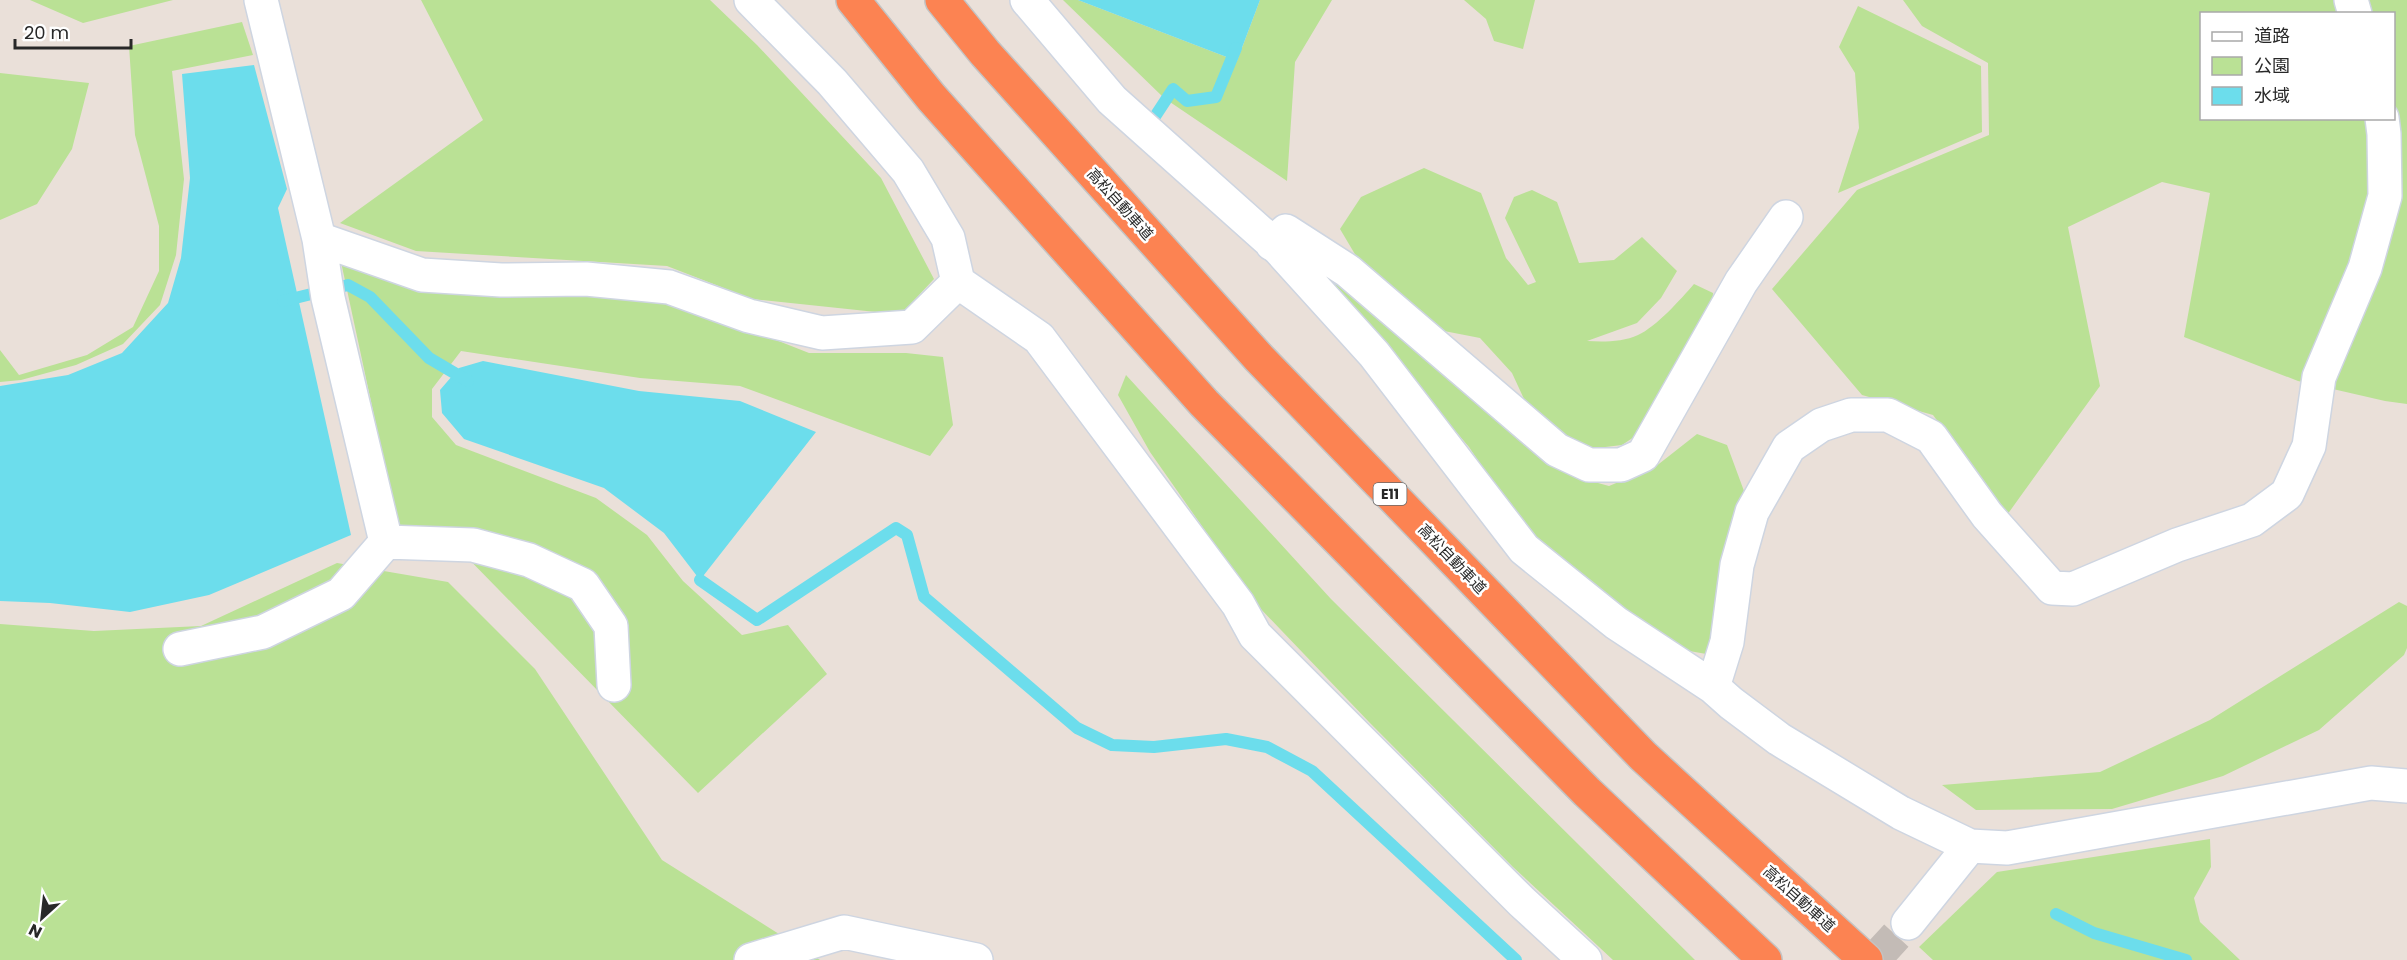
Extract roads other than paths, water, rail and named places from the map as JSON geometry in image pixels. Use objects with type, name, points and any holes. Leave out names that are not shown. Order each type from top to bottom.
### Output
[{"type":"highway","points":[[852,0],[931,97],[1204,403],[1587,792],[1765,960]]},
{"type":"highway","name":"高松自動車道","points":[[942,0],[985,53],[1258,357],[1643,756],[1866,960]]},
{"type":"street","points":[[261,0],[319,239],[327,290],[386,542]]},
{"type":"street","points":[[751,0],[832,82],[908,171],[948,238],[958,282],[1040,338],[1238,604],[1256,635],[1522,902],[1586,960]]},
{"type":"street","points":[[1028,0],[1112,100],[1272,244],[1374,354],[1524,549],[1616,623],[1713,687],[1779,739],[1901,813],[1970,846],[2007,848],[2074,838],[2371,783],[2407,786]]},
{"type":"street","points":[[1713,687],[1727,642],[1737,565],[1752,512],[1790,447],[1821,425],[1851,415],[1888,415],[1931,437],[1987,515],[2052,588],[2073,589],[2177,545],[2252,520],[2287,494],[2309,446],[2319,377],[2366,268],[2385,196],[2382,120]]},
{"type":"street","points":[[1272,244],[1286,231],[1348,271],[1557,450],[1589,465],[1621,465],[1643,455],[1741,282],[1786,217]]},
{"type":"street","points":[[319,239],[422,275],[501,280],[586,279],[669,287],[749,316],[822,333],[912,327],[958,282]]},
{"type":"street","points":[[180,649],[263,632],[341,594],[386,542]]},
{"type":"street","points":[[386,542],[473,545],[529,560],[583,585],[610,626],[614,685]]},
{"type":"street","points":[[1908,923],[1970,846]]},
{"type":"street","points":[[751,960],[844,932],[976,960]]},
{"type":"water","points":[[1078,0],[1260,0],[1237,61]]},
{"type":"water","points":[[254,65],[287,189],[278,208],[351,535],[209,595],[130,612],[50,603],[0,601],[0,386],[68,375],[122,353],[168,303],[181,258],[190,178],[182,74]]},
{"type":"water","points":[[483,361],[639,391],[740,401],[816,432],[700,580],[664,533],[604,488],[464,439],[442,413],[440,390],[459,368]]},
{"type":"waterway","points":[[1154,118],[1173,89],[1187,101],[1216,97],[1236,48]]},
{"type":"waterway","points":[[283,301],[348,285],[370,297],[429,358],[468,381]]},
{"type":"waterway","points":[[700,580],[757,620],[896,528],[907,535],[924,597],[1077,728],[1112,745],[1154,747],[1226,739],[1267,747],[1312,771],[1516,960]]},
{"type":"waterway","points":[[2056,914],[2094,933],[2186,960]]},
{"type":"tunnel","points":[[1874,960],[1908,923]]}]
